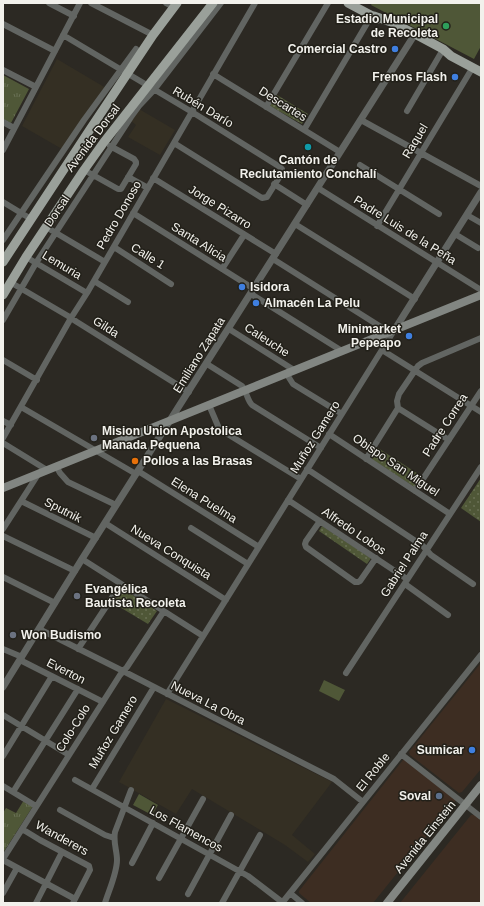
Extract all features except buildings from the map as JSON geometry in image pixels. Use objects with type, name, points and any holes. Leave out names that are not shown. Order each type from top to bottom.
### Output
[{"type":"main road","name":"Avenida Dorsal","points":[[3,295],[26,257],[84,170],[108,144],[213,3]]},
{"type":"main road","points":[[348,3],[363,7],[391,28],[443,49],[451,56],[477,70]]},
{"type":"main road","name":"Avenida Dorsal","points":[[3,262],[87,134],[124,72],[153,36],[172,4]]},
{"type":"main road","points":[[414,36],[441,54],[451,56]]},
{"type":"main road","points":[[3,488],[481,295]]},
{"type":"main road","name":"Avenida Einstein","points":[[387,903],[481,786]]},
{"type":"street","points":[[49,3],[74,16]]},
{"type":"street","points":[[3,150],[80,3]]},
{"type":"street","points":[[91,3],[153,36]]},
{"type":"street","points":[[151,88],[221,3]]},
{"type":"street","name":"Pedro Donoso","points":[[3,438],[71,318],[114,247],[255,3]]},
{"type":"street","points":[[266,107],[328,3]]},
{"type":"street","points":[[304,130],[373,16]]},
{"type":"street","points":[[3,24],[55,51]]},
{"type":"street","name":"Rubén Darío","points":[[63,35],[192,112],[281,168],[282,173],[274,184]]},
{"type":"street","name":"Emiliano Zapata","points":[[3,688],[116,505],[414,36]]},
{"type":"street","name":"Avenida Dorsal","points":[[3,240],[78,128],[124,72],[136,49]]},
{"type":"street","points":[[407,111],[441,54]]},
{"type":"street","points":[[3,70],[36,87]]},
{"type":"street","name":"Raquel","points":[[377,226],[421,153],[477,70]]},
{"type":"street","name":"Descartes","points":[[213,74],[340,152]]},
{"type":"street","points":[[361,120],[481,186]]},
{"type":"street","points":[[3,122],[14,128]]},
{"type":"street","name":"Avenida Dorsal","points":[[78,128],[87,134]]},
{"type":"street","points":[[174,143],[262,198],[266,197],[274,184],[307,205]]},
{"type":"street","points":[[84,170],[119,189],[122,188],[136,164],[136,161],[108,144]]},
{"type":"street","name":"Dorsal","points":[[3,320],[36,263],[93,175],[108,144]]},
{"type":"street","points":[[360,165],[439,214]]},
{"type":"street","points":[[128,176],[148,188]]},
{"type":"street","name":"Jorge Pizarro","points":[[153,178],[244,234],[274,257],[392,331]]},
{"type":"street","name":"Padre Luis de la Peña","points":[[318,188],[481,290]]},
{"type":"street","name":"Muñoz Gamero","points":[[167,694],[382,350],[392,331],[415,299],[480,194]]},
{"type":"street","points":[[3,202],[31,219]]},
{"type":"street","name":"Santa Alicia","points":[[133,213],[222,269],[252,292],[342,351]]},
{"type":"street","points":[[467,215],[481,223]]},
{"type":"street","points":[[295,224],[415,299]]},
{"type":"street","points":[[46,227],[105,262]]},
{"type":"street","points":[[222,269],[244,234]]},
{"type":"street","points":[[455,234],[478,248]]},
{"type":"street","points":[[3,244],[12,248]]},
{"type":"street","name":"Calle 1","points":[[114,247],[171,284]]},
{"type":"street","name":"Lemuria","points":[[26,257],[87,293]]},
{"type":"street","points":[[94,281],[128,302]]},
{"type":"street","name":"Gilda","points":[[10,282],[71,318],[189,392]]},
{"type":"street","name":"Caleuche","points":[[229,329],[290,372],[293,384],[342,414]]},
{"type":"street","points":[[366,458],[398,408],[398,396],[415,370],[422,363],[481,338]]},
{"type":"street","points":[[382,350],[481,412]]},
{"type":"street","points":[[3,360],[37,380]]},
{"type":"street","points":[[207,364],[240,384],[245,390],[248,402],[252,406],[321,448]]},
{"type":"street","name":"Padre Correa","points":[[415,492],[481,391]]},
{"type":"street","points":[[209,404],[218,426],[223,432],[301,480]]},
{"type":"street","name":"Elena Puelma","points":[[21,407],[138,472],[259,547]]},
{"type":"street","points":[[398,408],[449,440]]},
{"type":"street","points":[[3,421],[11,425]]},
{"type":"street","name":"Obispo San Miguel","points":[[329,434],[450,514]]},
{"type":"street","points":[[3,443],[43,472],[21,501],[3,529]]},
{"type":"street","points":[[56,466],[60,474],[68,482],[116,505]]},
{"type":"street","name":"Gabriel Palma","points":[[346,673],[481,467]]},
{"type":"street","points":[[307,469],[423,546],[431,554],[473,584]]},
{"type":"street","name":"Alfredo Lobos","points":[[288,500],[376,558],[448,615]]},
{"type":"street","name":"Sputnik","points":[[21,501],[96,538]]},
{"type":"street","points":[[320,521],[306,541],[306,547],[355,582],[360,581],[376,558]]},
{"type":"street","name":"Nueva Conquista","points":[[105,523],[226,600]]},
{"type":"street","points":[[191,528],[248,564]]},
{"type":"street","points":[[3,536],[75,571]]},
{"type":"street","points":[[82,559],[203,636]]},
{"type":"street","points":[[3,577],[55,603]]},
{"type":"street","points":[[78,649],[121,584]]},
{"type":"street","name":"Colo-Colo","points":[[3,859],[120,675],[164,611]]},
{"type":"street","name":"Nueva La Obra","points":[[39,629],[334,779],[363,802]]},
{"type":"street","name":"Everton","points":[[3,649],[103,702]]},
{"type":"street","name":"El Roble","points":[[282,903],[481,655]]},
{"type":"street","points":[[3,756],[52,676]]},
{"type":"street","name":"Muñoz Gamero","points":[[92,788],[154,687]]},
{"type":"street","points":[[13,792],[78,689]]},
{"type":"street","points":[[3,715],[69,755]]},
{"type":"street","points":[[401,754],[481,817]]},
{"type":"street","name":"Los Flamencos","points":[[75,780],[92,788],[240,871],[282,903]]},
{"type":"street","points":[[3,786],[36,806]]},
{"type":"street","points":[[105,903],[116,869],[117,860],[114,832],[131,790]]},
{"type":"street","points":[[159,878],[203,799]]},
{"type":"street","points":[[60,810],[105,835],[114,838]]},
{"type":"street","points":[[188,894],[231,816]]},
{"type":"street","points":[[132,863],[153,823]]},
{"type":"street","name":"Wanderers","points":[[22,829],[90,867],[90,870],[74,901]]},
{"type":"street","points":[[222,903],[260,835]]},
{"type":"street","points":[[36,903],[62,852]]},
{"type":"street","points":[[3,859],[46,883],[74,901]]},
{"type":"street","points":[[3,893],[17,868]]},
{"type":"street","points":[[290,893],[302,903]]},
{"type":"shaded area","points":[[57,59],[106,88],[62,149],[22,126]]},
{"type":"shaded area","points":[[139,109],[175,130],[160,155],[128,137],[136,125],[131,121]]},
{"type":"shaded area","points":[[481,663],[481,769],[462,792],[459,793],[410,755],[409,752]]},
{"type":"shaded area","points":[[166,699],[332,782],[292,835],[315,854],[308,862],[285,845],[192,789],[176,814],[119,782]]},
{"type":"shaded area","points":[[403,760],[405,760],[456,800],[373,903],[311,903],[299,893],[299,891]]},
{"type":"shaded area","points":[[471,815],[475,815],[481,820],[481,903],[400,903]]},
{"type":"green space","name":"Estadio Municipal de Recoleta","points":[[372,3],[481,3],[481,46],[474,59],[371,5]]},
{"type":"green space","points":[[3,75],[29,89],[11,123],[3,119]]},
{"type":"green space","points":[[277,95],[308,114],[302,124],[270,106]]},
{"type":"green space","points":[[378,448],[423,477],[416,488],[371,459]]},
{"type":"green space","points":[[481,478],[481,522],[461,508]]},
{"type":"green space","points":[[322,526],[371,558],[367,564],[319,531]]},
{"type":"green space","points":[[122,588],[157,611],[148,624],[113,603]]},
{"type":"green space","points":[[324,680],[345,690],[339,701],[319,691]]},
{"type":"green space","points":[[139,794],[158,805],[152,815],[133,805]]},
{"type":"green space","points":[[24,800],[33,806],[3,853],[3,813],[6,808],[16,813]]},
{"type":"place","name":"Estadio Municipal de Recoleta","points":[[446,26]]},
{"type":"place","name":"Comercial Castro","points":[[395,49]]},
{"type":"place","name":"Frenos Flash","points":[[455,77]]},
{"type":"place","name":"Cantón de Reclutamiento Conchalí","points":[[308,147]]},
{"type":"place","name":"Isidora","points":[[242,287]]},
{"type":"place","name":"Almacén La Pelu","points":[[256,303]]},
{"type":"place","name":"Minimarket Pepeapo","points":[[409,336]]},
{"type":"place","name":"Mision Union Apostolica Manada Pequena","points":[[94,438]]},
{"type":"place","name":"Pollos a las Brasas","points":[[135,461]]},
{"type":"place","name":"Evangélica Bautista Recoleta","points":[[77,596]]},
{"type":"place","name":"Won Budismo","points":[[13,635]]},
{"type":"place","name":"Sumicar","points":[[472,750]]},
{"type":"place","name":"Soval","points":[[439,796]]}]
